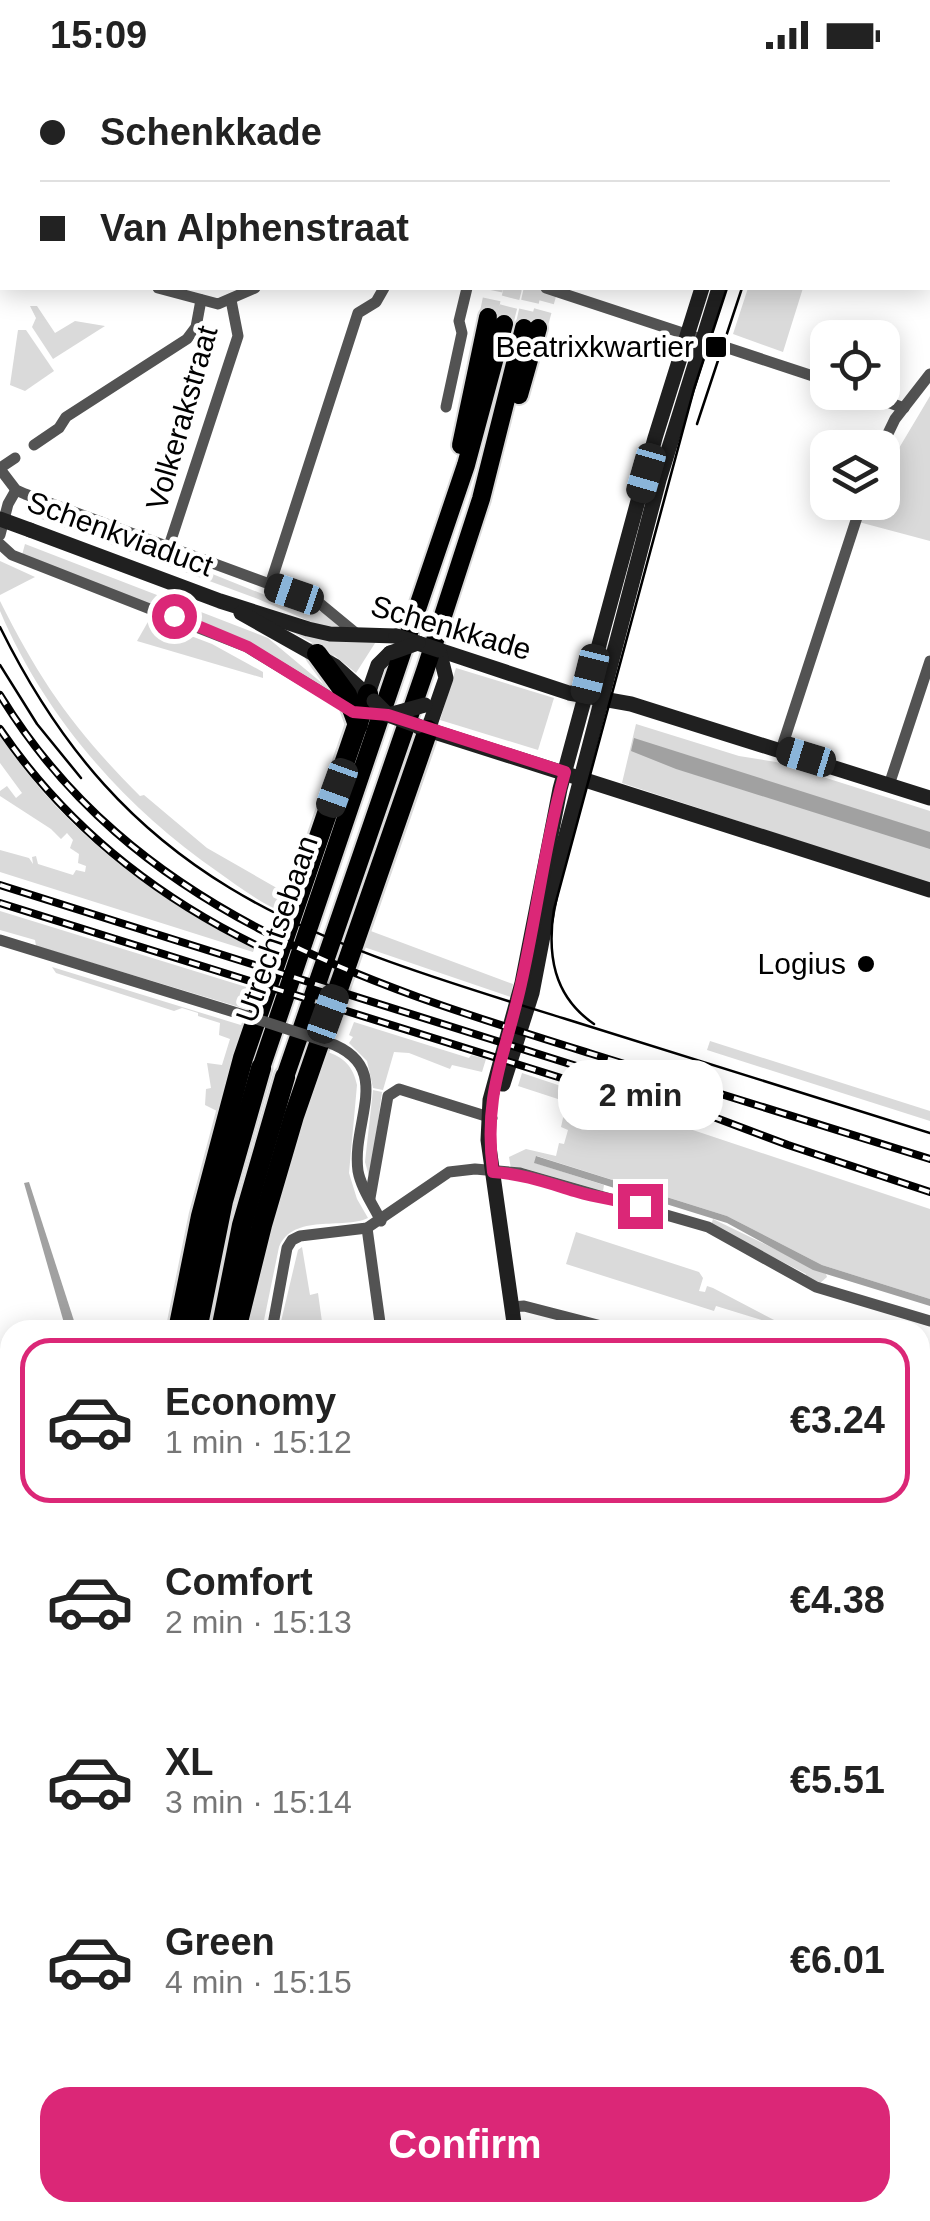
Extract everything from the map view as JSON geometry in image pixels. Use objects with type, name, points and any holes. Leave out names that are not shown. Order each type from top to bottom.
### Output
[{"type":"highway","points":[[180,1320],[201,1216],[244,1058],[364,710],[346,695],[317,654]]},
{"type":"highway","points":[[238,1320],[294,1116],[423,728]]},
{"type":"highway","name":"Utrechtsebaan","points":[[199,1320],[226,1191],[260,1068]]},
{"type":"highway","name":"Utrechtsebaan","points":[[223,1320],[242,1225],[285,1076]]},
{"type":"main road","points":[[514,1320],[493,1172],[492,1112],[565,772],[593,696],[660,480],[702,290]]},
{"type":"main road","points":[[694,337],[718,290]]},
{"type":"main road","name":"Utrechtsebaan","points":[[260,1068],[466,465],[496,320]]},
{"type":"main road","name":"Utrechtsebaan","points":[[285,1076],[481,498],[508,430],[531,328]]},
{"type":"main road","name":"Schenkviaduct","points":[[0,519],[220,601],[308,629],[358,635]]},
{"type":"main road","name":"Schenkviaduct","points":[[220,601],[317,654]]},
{"type":"main road","name":"Schenkkade","points":[[358,635],[396,636],[930,798]]},
{"type":"main road","points":[[418,643],[390,653],[378,666],[364,710],[930,890]]},
{"type":"main road","points":[[423,728],[432,701],[446,678],[442,652]]},
{"type":"main road","points":[[492,1112],[532,993],[552,889],[582,778],[593,696]]},
{"type":"main road","points":[[388,715],[432,701]]},
{"type":"street","points":[[165,290],[218,304],[252,290]]},
{"type":"street","points":[[270,585],[358,313],[376,302],[383,290]]},
{"type":"street","points":[[446,408],[462,333],[459,321],[466,290]]},
{"type":"street","points":[[552,290],[810,375]]},
{"type":"street","points":[[34,445],[59,428],[75,410],[187,339],[196,327],[201,300]]},
{"type":"street","name":"Volkerakstraat","points":[[168,549],[238,336],[231,300]]},
{"type":"street","points":[[891,430],[930,374]]},
{"type":"street","points":[[900,407],[904,408]]},
{"type":"street","points":[[0,535],[16,490],[0,468],[15,458]]},
{"type":"street","name":"Schenkkade","points":[[16,490],[318,602],[358,635]]},
{"type":"street","points":[[781,750],[856,520]]},
{"type":"street","points":[[0,544],[12,555],[248,647],[364,710]]},
{"type":"street","points":[[890,785],[930,661]]},
{"type":"street","points":[[0,940],[247,1016],[352,1053],[364,1072],[366,1088],[358,1168],[381,1221]]},
{"type":"street","points":[[370,1198],[388,1096],[399,1090],[492,1112]]},
{"type":"street","points":[[274,1320],[287,1248],[292,1240],[367,1228],[449,1172],[475,1169],[520,1173],[708,1227],[816,1286],[927,1320]]},
{"type":"street","points":[[367,1228],[380,1320]]},
{"type":"street","points":[[512,1307],[524,1306],[578,1320]]},
{"type":"shaded area","points":[[747,290],[802,290],[783,352],[733,334]]},
{"type":"shaded area","points":[[30,306],[37,306],[55,333],[75,321],[105,326],[53,359],[32,327],[36,318]]},
{"type":"shaded area","points":[[18,330],[26,330],[54,371],[25,391],[10,385]]},
{"type":"shaded area","points":[[930,396],[930,541],[855,521],[900,520],[900,446]]},
{"type":"shaded area","points":[[33,502],[265,595],[325,613],[342,627],[327,629],[258,599],[25,513]]},
{"type":"shaded area","points":[[25,544],[268,638],[341,699],[249,642],[22,555]]},
{"type":"shaded area","points":[[0,561],[35,577],[0,595]]},
{"type":"shaded area","points":[[0,601],[61,705],[117,772],[140,796],[144,795],[207,848],[289,895],[283,912],[250,894],[183,846],[120,789],[64,723],[40,687],[18,650],[0,611]]},
{"type":"shaded area","points":[[149,620],[212,644],[263,672],[263,678],[137,641]]},
{"type":"shaded area","points":[[286,629],[377,640],[356,673],[330,652]]},
{"type":"shaded area","points":[[456,668],[554,698],[538,750],[440,720]]},
{"type":"shaded area","points":[[636,724],[739,756],[776,762],[930,811],[930,884],[622,783]]},
{"type":"shaded area","points":[[0,736],[53,803],[113,859],[180,907],[254,949],[253,952],[0,872],[0,850],[29,858],[33,864],[32,857],[36,856],[38,864],[73,875],[76,870],[85,872],[86,866],[78,863],[79,854],[70,848],[73,840],[67,833],[61,839],[0,796],[7,786],[16,798],[22,793],[0,763]]},
{"type":"shaded area","points":[[634,738],[930,832],[930,849],[676,769],[631,751]]},
{"type":"shaded area","points":[[0,911],[256,990],[249,1010],[36,946],[35,940],[0,930]]},
{"type":"shaded area","points":[[360,927],[513,984],[511,997],[361,946]]},
{"type":"shaded area","points":[[52,967],[244,1026],[217,1111],[205,1105],[206,1089],[211,1088],[207,1063],[222,1065],[230,1039],[219,1035],[220,1023],[182,1008],[174,1011],[56,973]]},
{"type":"shaded area","points":[[354,1022],[469,1058],[471,1055],[486,1059],[482,1072],[452,1065],[450,1069],[409,1053],[394,1052],[383,1090],[373,1088],[367,1061],[349,1043]]},
{"type":"shaded area","points":[[710,1041],[930,1111],[930,1121],[707,1050]]},
{"type":"shaded area","points":[[325,1051],[347,1063],[357,1085],[349,1173],[368,1218],[307,1226],[286,1236],[279,1247],[264,1320],[250,1320],[273,1225]]},
{"type":"shaded area","points":[[522,1073],[930,1209],[930,1299],[822,1265],[727,1216],[537,1156],[535,1163],[604,1185],[603,1191],[523,1168],[511,1169],[509,1157],[526,1149],[556,1156],[568,1130],[561,1127],[565,1109],[605,1121],[607,1115],[518,1086]]},
{"type":"shaded area","points":[[373,1090],[382,1092],[370,1180],[365,1162]]},
{"type":"shaded area","points":[[536,1156],[727,1216],[822,1265],[930,1299],[930,1306],[813,1270],[727,1223],[534,1163]]},
{"type":"shaded area","points":[[29,1182],[74,1320],[63,1320],[24,1183]]},
{"type":"shaded area","points":[[713,1219],[827,1277],[819,1284],[805,1277],[806,1274],[711,1225]]},
{"type":"shaded area","points":[[576,1232],[699,1272],[703,1278],[699,1291],[705,1292],[707,1286],[713,1288],[774,1320],[716,1306],[714,1311],[566,1264]]},
{"type":"shaded area","points":[[302,1247],[310,1295],[318,1293],[322,1320],[281,1320],[298,1250]]},
{"type":"tunnel","points":[[488,317],[494,290]]},
{"type":"tunnel","points":[[504,324],[512,290]]},
{"type":"tunnel","points":[[524,328],[533,290]]},
{"type":"tunnel","points":[[538,328],[548,290]]},
{"type":"tram line","points":[[594,1024],[569,1001],[556,973],[552,942],[554,909],[694,389],[726,290]]},
{"type":"tram line","points":[[697,424],[741,290]]},
{"type":"tram line","points":[[0,627],[51,716],[107,788],[169,845],[236,892],[310,930],[389,962],[930,1133]]},
{"type":"tram line","points":[[0,665],[37,724],[81,778]]},
{"type":"railway","points":[[0,695],[54,769],[116,832],[184,884],[258,928],[419,997],[930,1159]]},
{"type":"railway","points":[[0,729],[57,801],[123,862],[198,914],[279,956]]},
{"type":"railway","points":[[0,885],[586,1069],[788,1145],[930,1192]]},
{"type":"railway","points":[[0,903],[635,1101]]},
{"type":"place","name":"Beatrixkwartier","points":[[716,347]]},
{"type":"place","name":"Logius","points":[[866,964]]},
{"type":"route","points":[[174,616],[248,647],[353,712],[388,715],[565,772],[522,983],[490,1100],[488,1140],[493,1172],[520,1173],[583,1194],[640,1206]]}]
